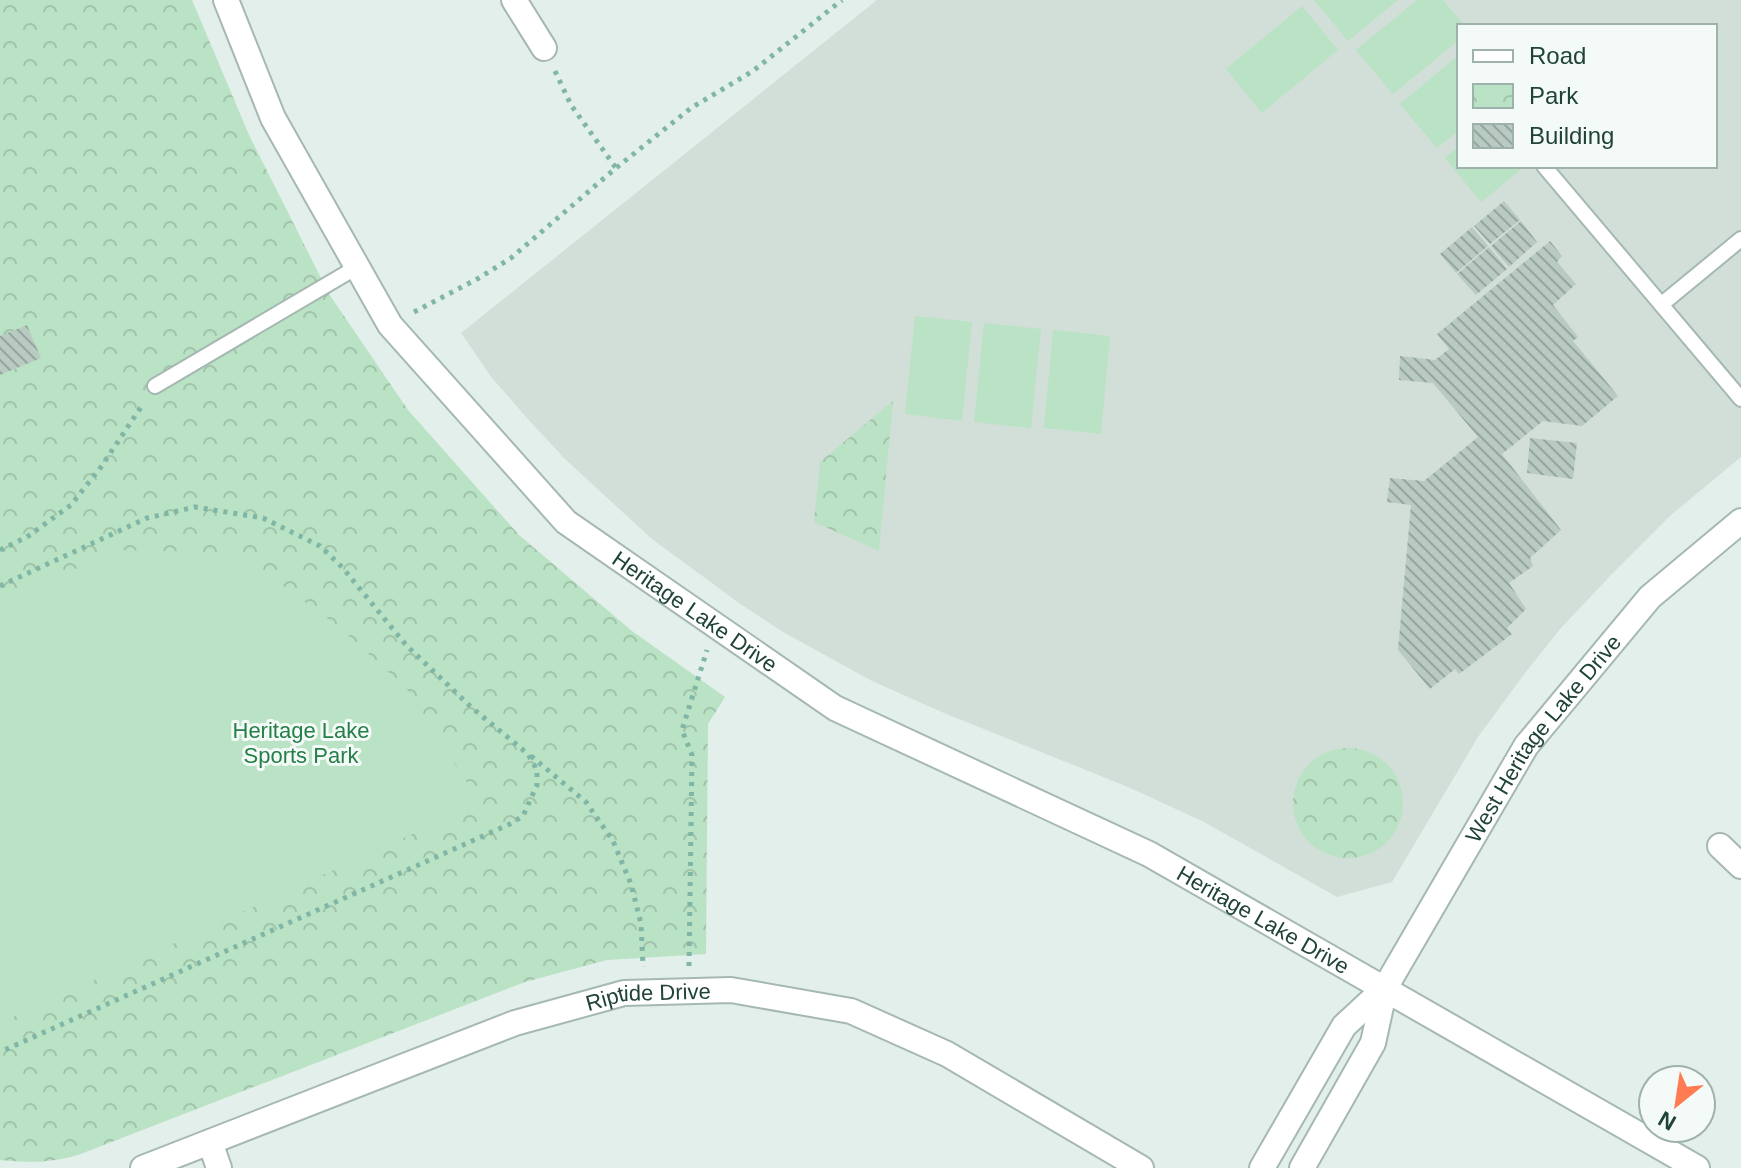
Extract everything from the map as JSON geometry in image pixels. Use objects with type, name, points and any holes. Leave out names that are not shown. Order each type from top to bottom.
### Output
[{"type":"street","name":"Heritage Lake Drive","points":[[226,0],[273,118],[390,325],[566,522],[835,708],[1149,854],[1697,1168]]},
{"type":"street","points":[[514,0],[544,48]]},
{"type":"street","name":"West Heritage Lake Drive","points":[[1385,988],[1526,746],[1650,597],[1741,521]]},
{"type":"street","points":[[1720,846],[1741,866]]},
{"type":"street","points":[[1262,1168],[1344,1026],[1385,988]]},
{"type":"street","points":[[1302,1168],[1373,1043],[1385,988]]},
{"type":"street","name":"Riptide Drive","points":[[143,1168],[515,1023],[624,993],[731,990],[851,1011],[947,1054],[1141,1168]]},
{"type":"street","points":[[210,1142],[219,1168]]},
{"type":"lane","points":[[1546,168],[1741,399]]},
{"type":"lane","points":[[1662,304],[1741,239]]},
{"type":"lane","points":[[155,386],[357,267]]},
{"type":"path","points":[[390,325],[511,258],[691,108],[753,71],[842,0]]},
{"type":"path","points":[[544,48],[571,105],[616,168]]},
{"type":"path","points":[[0,550],[27,537],[71,505],[101,467],[155,386]]},
{"type":"path","points":[[0,586],[147,518],[195,507],[263,518],[320,546],[342,567],[406,645],[471,707],[586,802],[613,841],[631,884],[641,924],[645,992]]},
{"type":"path","points":[[689,991],[692,755],[682,730],[715,625]]},
{"type":"path","points":[[0,1052],[510,824],[523,816],[537,785],[537,770],[528,754]]},
{"type":"shaded area","points":[[877,0],[1741,0],[1741,457],[1671,515],[1561,628],[1478,737],[1392,882],[1337,897],[1204,822],[1128,787],[872,681],[783,632],[652,539],[565,459],[492,378],[461,333]]},
{"type":"green space","name":"Heritage Lake Sports Park","points":[[0,0],[192,0],[249,135],[329,294],[408,410],[519,535],[632,631],[725,697],[708,724],[706,954],[607,960],[525,982],[78,1155],[39,1162],[0,1160]]},
{"type":"green space","points":[[1314,0],[1398,0],[1348,41]]},
{"type":"green space","points":[[1417,0],[1443,0],[1463,24],[1457,24],[1457,42],[1393,94],[1356,50]]},
{"type":"green space","points":[[1302,6],[1338,50],[1262,113],[1226,69]]},
{"type":"green space","points":[[1457,57],[1457,132],[1437,148],[1400,104]]},
{"type":"green space","points":[[1457,148],[1457,168],[1523,168],[1481,202],[1445,158]]},
{"type":"green space","points":[[915,316],[972,322],[962,421],[905,414]]},
{"type":"green space","points":[[984,323],[1041,329],[1031,428],[974,422]]},
{"type":"green space","points":[[1053,330],[1110,336],[1101,434],[1044,428]]},
{"type":"green space","points":[[893,401],[879,551],[814,522],[820,462]]},
{"type":"green space","points":[[119,550],[238,553],[339,627],[406,688],[480,803],[0,1023],[0,602]]},
{"type":"green space","points":[[1348,748],[1369,752],[1387,764],[1399,782],[1403,803],[1399,824],[1387,842],[1369,854],[1348,858],[1327,854],[1309,842],[1297,824],[1293,803],[1297,782],[1309,764],[1327,752]]},
{"type":"building","points":[[1504,201],[1520,220],[1490,244],[1474,226]]},
{"type":"building","points":[[1521,221],[1537,242],[1509,267],[1491,246]]},
{"type":"building","points":[[1472,227],[1488,246],[1456,273],[1440,254]]},
{"type":"building","points":[[1550,241],[1562,256],[1557,262],[1576,284],[1553,305],[1578,337],[1573,341],[1618,396],[1582,426],[1543,421],[1502,454],[1561,530],[1530,558],[1533,566],[1509,583],[1526,609],[1507,628],[1512,634],[1459,674],[1455,669],[1430,689],[1398,650],[1411,505],[1387,502],[1390,478],[1424,481],[1478,437],[1433,383],[1399,380],[1400,356],[1435,360],[1449,349],[1437,334]]},
{"type":"building","points":[[1489,247],[1507,269],[1476,295],[1457,274]]},
{"type":"building","points":[[27,325],[41,358],[0,375],[0,336]]},
{"type":"building","points":[[1530,438],[1577,443],[1573,479],[1527,473]]}]
